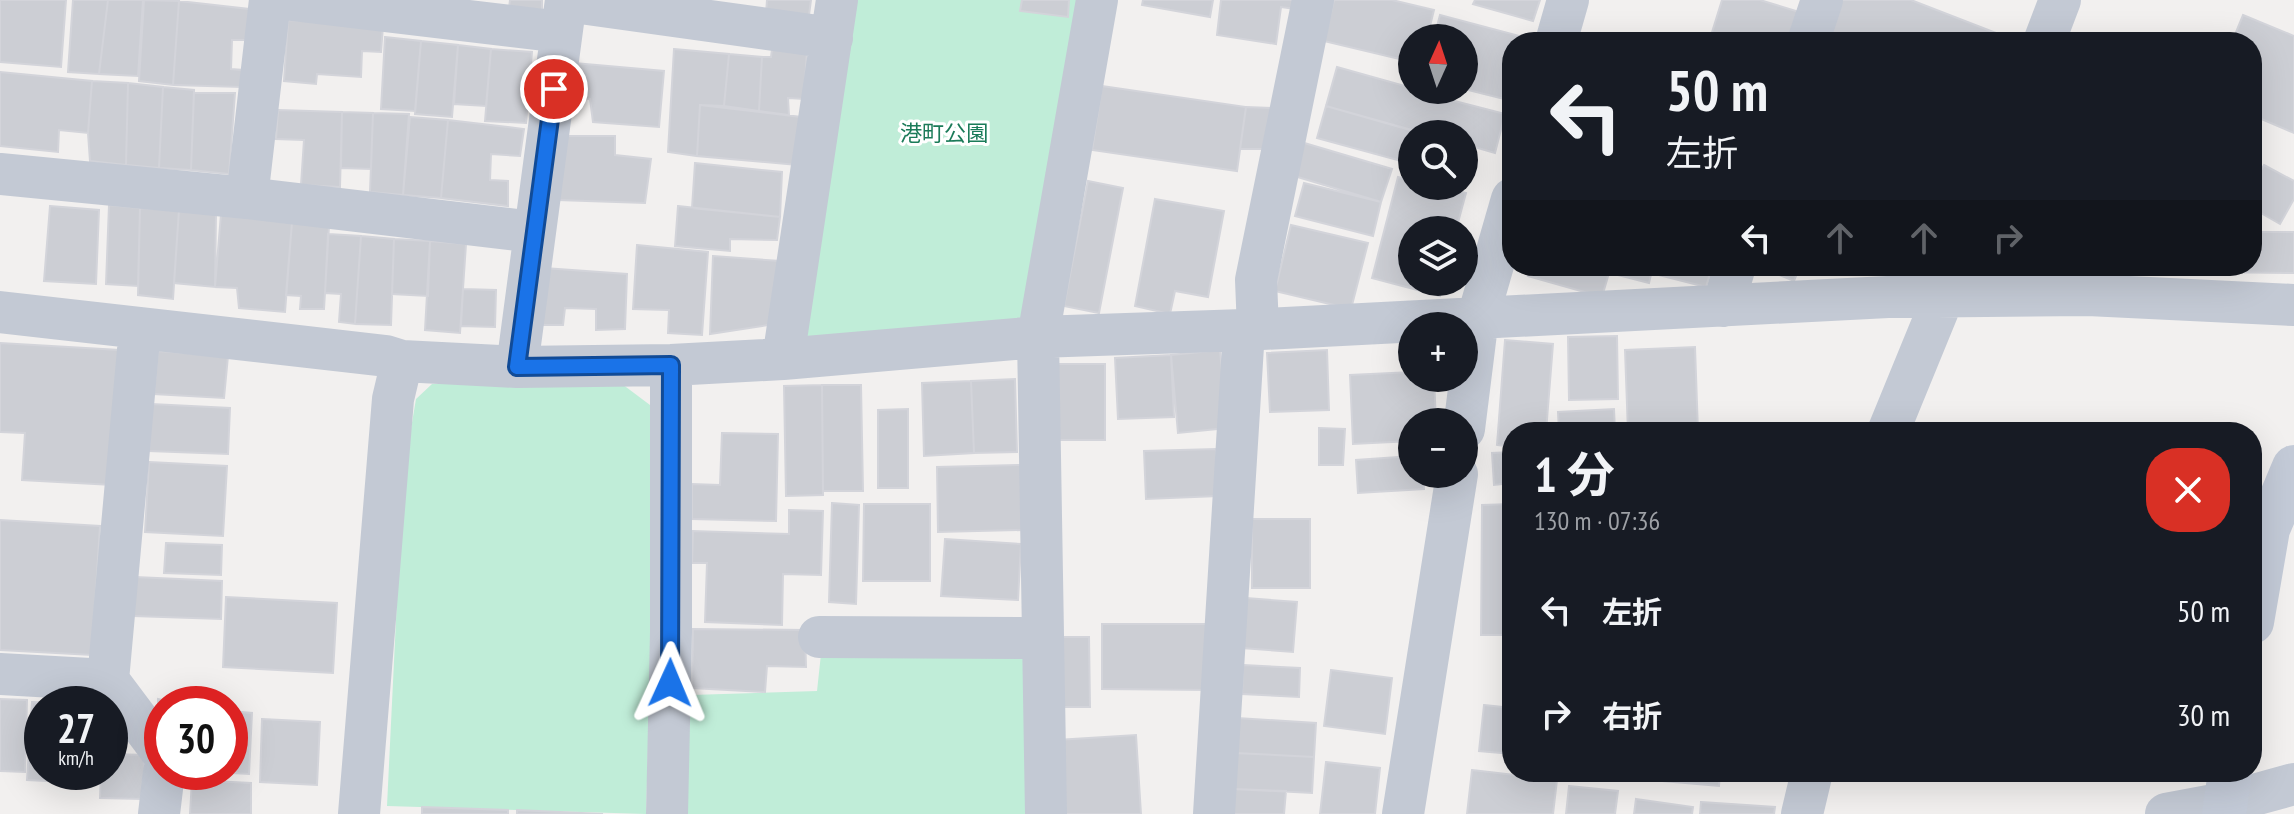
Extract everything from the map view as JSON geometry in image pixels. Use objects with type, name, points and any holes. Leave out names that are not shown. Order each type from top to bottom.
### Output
[{"type":"street","points":[[247,198],[270,0]]},
{"type":"street","points":[[292,0],[834,19],[783,359]]},
{"type":"street","points":[[1046,814],[1038,337],[1097,0]]},
{"type":"street","points":[[1214,814],[1256,280],[1313,0]]},
{"type":"street","points":[[1559,32],[1568,0]]},
{"type":"street","points":[[1811,32],[1822,0]]},
{"type":"street","points":[[2048,32],[2060,0]]},
{"type":"street","points":[[517,367],[564,11]]},
{"type":"street","points":[[0,174],[247,198],[534,232]]},
{"type":"street","points":[[1502,234],[1478,317],[1888,297],[1950,281],[2088,295],[2294,305]]},
{"type":"street","points":[[1723,306],[1732,276]]},
{"type":"street","points":[[1892,422],[1950,281]]},
{"type":"street","points":[[0,312],[386,356],[402,361],[517,367],[671,365],[783,359],[1038,337],[1398,322]]},
{"type":"street","points":[[140,328],[108,680],[144,728]]},
{"type":"street","points":[[359,814],[393,399],[402,361]]},
{"type":"street","points":[[667,814],[671,365]]},
{"type":"street","points":[[2262,564],[2268,529],[2294,467]]},
{"type":"street","points":[[1403,814],[1455,488]]},
{"type":"street","points":[[819,637],[1043,638]]},
{"type":"street","points":[[0,674],[108,680]]},
{"type":"street","points":[[1802,814],[1810,782]]},
{"type":"street","points":[[2166,814],[2226,796],[2294,784]]},
{"type":"street","points":[[159,814],[162,790]]},
{"type":"green space","name":"港町公園","points":[[835,0],[1097,0],[1038,337],[783,359]]},
{"type":"green space","points":[[432,384],[622,384],[658,411],[646,814],[387,806],[403,476],[416,399]]},
{"type":"green space","points":[[1030,651],[1031,814],[685,814],[691,695],[817,691],[821,654]]},
{"type":"building","points":[[0,0],[66,0],[61,67],[0,62]]},
{"type":"building","points":[[73,0],[108,0],[99,74],[68,72]]},
{"type":"building","points":[[108,0],[143,0],[138,76],[99,74]]},
{"type":"building","points":[[144,0],[179,1],[173,85],[139,81]]},
{"type":"building","points":[[510,0],[542,0],[542,10],[509,8]]},
{"type":"building","points":[[767,0],[811,0],[809,15],[766,14]]},
{"type":"building","points":[[1022,0],[1069,0],[1068,17],[1020,11]]},
{"type":"building","points":[[1143,0],[1213,0],[1210,17],[1142,5]]},
{"type":"building","points":[[1221,0],[1297,0],[1296,9],[1281,7],[1276,44],[1217,35]]},
{"type":"building","points":[[1334,0],[1392,0],[1434,10],[1430,24],[1398,24],[1398,59],[1324,41]]},
{"type":"building","points":[[1475,0],[1540,0],[1533,21],[1473,4]]},
{"type":"building","points":[[1722,0],[1760,0],[1799,12],[1793,32],[1712,32]]},
{"type":"building","points":[[1840,0],[1911,0],[1993,32],[1828,32]]},
{"type":"building","points":[[179,1],[249,9],[248,40],[232,40],[231,69],[243,70],[242,87],[173,85]]},
{"type":"building","points":[[1440,15],[1474,24],[1438,24]]},
{"type":"building","points":[[2243,15],[2294,36],[2294,133],[2262,119],[2262,32],[2236,32]]},
{"type":"building","points":[[288,20],[383,26],[381,52],[362,51],[361,77],[317,74],[316,84],[284,81]]},
{"type":"building","points":[[1478,25],[1504,32],[1502,32],[1502,98],[1478,92]]},
{"type":"building","points":[[385,37],[421,41],[415,111],[381,109]]},
{"type":"building","points":[[421,41],[458,45],[452,117],[415,114]]},
{"type":"building","points":[[458,45],[491,49],[486,106],[454,104]]},
{"type":"building","points":[[491,49],[532,52],[526,123],[485,121]]},
{"type":"building","points":[[674,49],[729,54],[724,106],[700,105],[697,156],[668,152]]},
{"type":"building","points":[[772,49],[807,51],[804,99],[788,98],[789,115],[759,111],[762,57],[771,57]]},
{"type":"building","points":[[729,54],[762,57],[759,111],[724,106]]},
{"type":"building","points":[[574,63],[664,71],[659,127],[593,122],[590,99],[570,97]]},
{"type":"building","points":[[1337,67],[1398,84],[1398,104],[1466,104],[1502,113],[1495,153],[1478,148],[1478,120],[1398,120],[1398,126],[1326,106]]},
{"type":"building","points":[[0,72],[92,81],[88,133],[59,130],[58,152],[0,146]]},
{"type":"building","points":[[92,81],[128,83],[126,165],[90,161],[88,133]]},
{"type":"building","points":[[128,83],[163,87],[159,168],[126,165]]},
{"type":"building","points":[[1102,86],[1246,107],[1237,171],[1092,150]]},
{"type":"building","points":[[163,87],[194,90],[191,170],[159,168]]},
{"type":"building","points":[[194,93],[235,93],[229,174],[191,170]]},
{"type":"building","points":[[700,105],[801,117],[797,165],[697,156]]},
{"type":"building","points":[[1326,106],[1398,127],[1398,160],[1317,138]]},
{"type":"building","points":[[1246,107],[1275,108],[1269,149],[1240,149]]},
{"type":"building","points":[[278,110],[342,112],[340,187],[301,185],[304,140],[276,139]]},
{"type":"building","points":[[342,112],[373,113],[371,169],[341,168]]},
{"type":"building","points":[[373,113],[409,114],[403,195],[370,192]]},
{"type":"building","points":[[410,117],[448,120],[441,198],[403,195]]},
{"type":"building","points":[[448,120],[524,129],[520,156],[491,154],[490,180],[508,181],[508,206],[441,198]]},
{"type":"building","points":[[563,136],[615,136],[615,155],[651,159],[645,203],[558,200]]},
{"type":"building","points":[[1301,142],[1392,169],[1381,202],[1291,175]]},
{"type":"building","points":[[695,163],[782,172],[780,217],[692,208]]},
{"type":"building","points":[[2264,165],[2294,181],[2294,199],[2280,224],[2262,214]]},
{"type":"building","points":[[1398,177],[1398,200],[1464,200],[1460,216],[1398,216],[1398,285],[1372,278]]},
{"type":"building","points":[[1088,181],[1123,188],[1099,313],[1064,306]]},
{"type":"building","points":[[1304,183],[1381,202],[1373,236],[1295,216]]},
{"type":"building","points":[[1155,199],[1224,211],[1208,297],[1175,291],[1170,314],[1135,306]]},
{"type":"building","points":[[109,205],[140,208],[138,286],[106,284]]},
{"type":"building","points":[[50,206],[99,210],[96,284],[44,281]]},
{"type":"building","points":[[678,206],[780,217],[777,240],[730,239],[730,251],[675,246]]},
{"type":"building","points":[[140,208],[179,210],[173,299],[138,295]]},
{"type":"building","points":[[179,210],[216,212],[215,287],[174,283]]},
{"type":"building","points":[[221,214],[292,222],[285,312],[239,308],[237,288],[215,287]]},
{"type":"building","points":[[292,222],[329,226],[324,309],[300,309],[301,296],[286,295]]},
{"type":"building","points":[[1291,225],[1368,243],[1351,309],[1275,291]]},
{"type":"building","points":[[2262,232],[2294,232],[2294,273],[2262,273]]},
{"type":"building","points":[[328,234],[361,236],[355,324],[339,322],[341,294],[325,293]]},
{"type":"building","points":[[361,236],[394,239],[391,325],[355,324]]},
{"type":"building","points":[[394,239],[430,241],[428,296],[392,294]]},
{"type":"building","points":[[430,241],[466,244],[460,333],[425,330]]},
{"type":"building","points":[[637,245],[708,252],[702,335],[668,333],[669,310],[633,309]]},
{"type":"building","points":[[713,256],[780,261],[775,324],[710,334]]},
{"type":"building","points":[[544,268],[627,274],[625,329],[596,330],[596,309],[565,308],[563,325],[538,325]]},
{"type":"building","points":[[1528,276],[1608,276],[1602,297]]},
{"type":"building","points":[[1622,276],[1651,276],[1649,283]]},
{"type":"building","points":[[1663,276],[1709,276],[1706,287]]},
{"type":"building","points":[[2050,276],[2101,276],[2100,282],[2050,279]]},
{"type":"building","points":[[463,289],[496,290],[495,327],[461,326]]},
{"type":"building","points":[[1617,336],[1618,399],[1569,400],[1568,337]]},
{"type":"building","points":[[1505,340],[1553,344],[1547,422],[1502,422],[1502,446],[1497,445]]},
{"type":"building","points":[[0,343],[119,350],[112,485],[22,480],[25,433],[0,432]]},
{"type":"building","points":[[1695,347],[1698,422],[1628,422],[1625,350]]},
{"type":"building","points":[[1220,350],[1227,428],[1178,433],[1171,355]]},
{"type":"building","points":[[1327,350],[1329,410],[1270,412],[1267,353]]},
{"type":"building","points":[[158,351],[228,356],[224,398],[154,394]]},
{"type":"building","points":[[1171,355],[1174,417],[1118,419],[1115,358]]},
{"type":"building","points":[[1057,364],[1105,364],[1105,440],[1057,440]]},
{"type":"building","points":[[1398,373],[1398,392],[1435,392],[1435,408],[1398,408],[1398,442],[1353,444],[1350,375]]},
{"type":"building","points":[[1015,379],[1017,452],[974,453],[971,381]]},
{"type":"building","points":[[971,381],[974,453],[924,456],[922,383]]},
{"type":"building","points":[[822,385],[861,385],[863,491],[823,491]]},
{"type":"building","points":[[822,385],[823,495],[786,496],[784,386]]},
{"type":"building","points":[[151,404],[230,408],[228,454],[149,451]]},
{"type":"building","points":[[908,409],[908,488],[878,488],[878,410]]},
{"type":"building","points":[[1614,409],[1615,422],[1558,422],[1558,412]]},
{"type":"building","points":[[1319,428],[1345,429],[1343,465],[1319,465]]},
{"type":"building","points":[[722,433],[778,434],[776,521],[692,519],[692,484],[720,485]]},
{"type":"building","points":[[1216,449],[1218,496],[1146,499],[1144,451]]},
{"type":"building","points":[[1502,452],[1502,484],[1494,485],[1492,453]]},
{"type":"building","points":[[1398,457],[1398,488],[1424,489],[1358,493],[1356,460]]},
{"type":"building","points":[[149,462],[227,466],[223,536],[145,532]]},
{"type":"building","points":[[1021,465],[1023,530],[938,532],[937,467]]},
{"type":"building","points":[[832,503],[859,505],[856,604],[829,602]]},
{"type":"building","points":[[864,504],[930,504],[930,581],[863,581]]},
{"type":"building","points":[[1502,504],[1502,635],[1481,635],[1482,505]]},
{"type":"building","points":[[789,510],[823,511],[821,575],[783,574],[782,625],[705,622],[707,563],[692,563],[693,531],[789,534]]},
{"type":"building","points":[[1252,519],[1310,519],[1310,588],[1252,588]]},
{"type":"building","points":[[0,520],[100,526],[92,655],[0,650]]},
{"type":"building","points":[[945,539],[1021,544],[1018,600],[941,596]]},
{"type":"building","points":[[166,543],[222,545],[221,575],[164,573]]},
{"type":"building","points":[[135,577],[222,581],[221,619],[134,616]]},
{"type":"building","points":[[226,597],[337,603],[333,673],[223,667]]},
{"type":"building","points":[[1246,598],[1297,602],[1293,652],[1242,648]]},
{"type":"building","points":[[1102,624],[1210,624],[1210,690],[1102,689]]},
{"type":"building","points":[[693,629],[805,630],[806,667],[767,666],[765,692],[692,688]]},
{"type":"building","points":[[1059,637],[1089,637],[1090,707],[1060,707]]},
{"type":"building","points":[[1243,665],[1300,668],[1299,697],[1242,694]]},
{"type":"building","points":[[1331,670],[1392,678],[1385,734],[1324,726]]},
{"type":"building","points":[[0,699],[24,700],[24,772],[0,771]]},
{"type":"building","points":[[1484,705],[1502,707],[1502,753],[1479,751]]},
{"type":"building","points":[[248,713],[252,713],[248,774]]},
{"type":"building","points":[[1237,718],[1316,723],[1314,757],[1235,753]]},
{"type":"building","points":[[262,719],[320,722],[317,785],[260,782]]},
{"type":"building","points":[[1136,735],[1141,814],[1061,814],[1057,740]]},
{"type":"building","points":[[1235,753],[1314,757],[1312,793],[1233,789]]},
{"type":"building","points":[[128,755],[144,755],[143,799],[100,798],[100,790],[128,790]]},
{"type":"building","points":[[1326,762],[1380,768],[1375,814],[1320,814]]},
{"type":"building","points":[[1472,770],[1502,774],[1502,782],[1557,782],[1553,814],[1467,814]]},
{"type":"building","points":[[1674,782],[1719,782],[1719,786]]},
{"type":"building","points":[[248,783],[251,783],[251,814],[190,814],[191,790],[248,790]]},
{"type":"building","points":[[1569,786],[1618,791],[1615,814],[1566,814]]},
{"type":"building","points":[[1233,789],[1286,791],[1284,814],[1232,814]]},
{"type":"building","points":[[1636,799],[1693,807],[1692,814],[1634,814]]},
{"type":"building","points":[[1701,802],[1775,807],[1774,814],[1700,814]]},
{"type":"building","points":[[422,807],[508,810],[508,814],[422,814]]},
{"type":"building","points":[[517,810],[603,814],[517,814]]},
{"type":"route","points":[[554,89],[517,367],[671,365],[670,683]]}]
